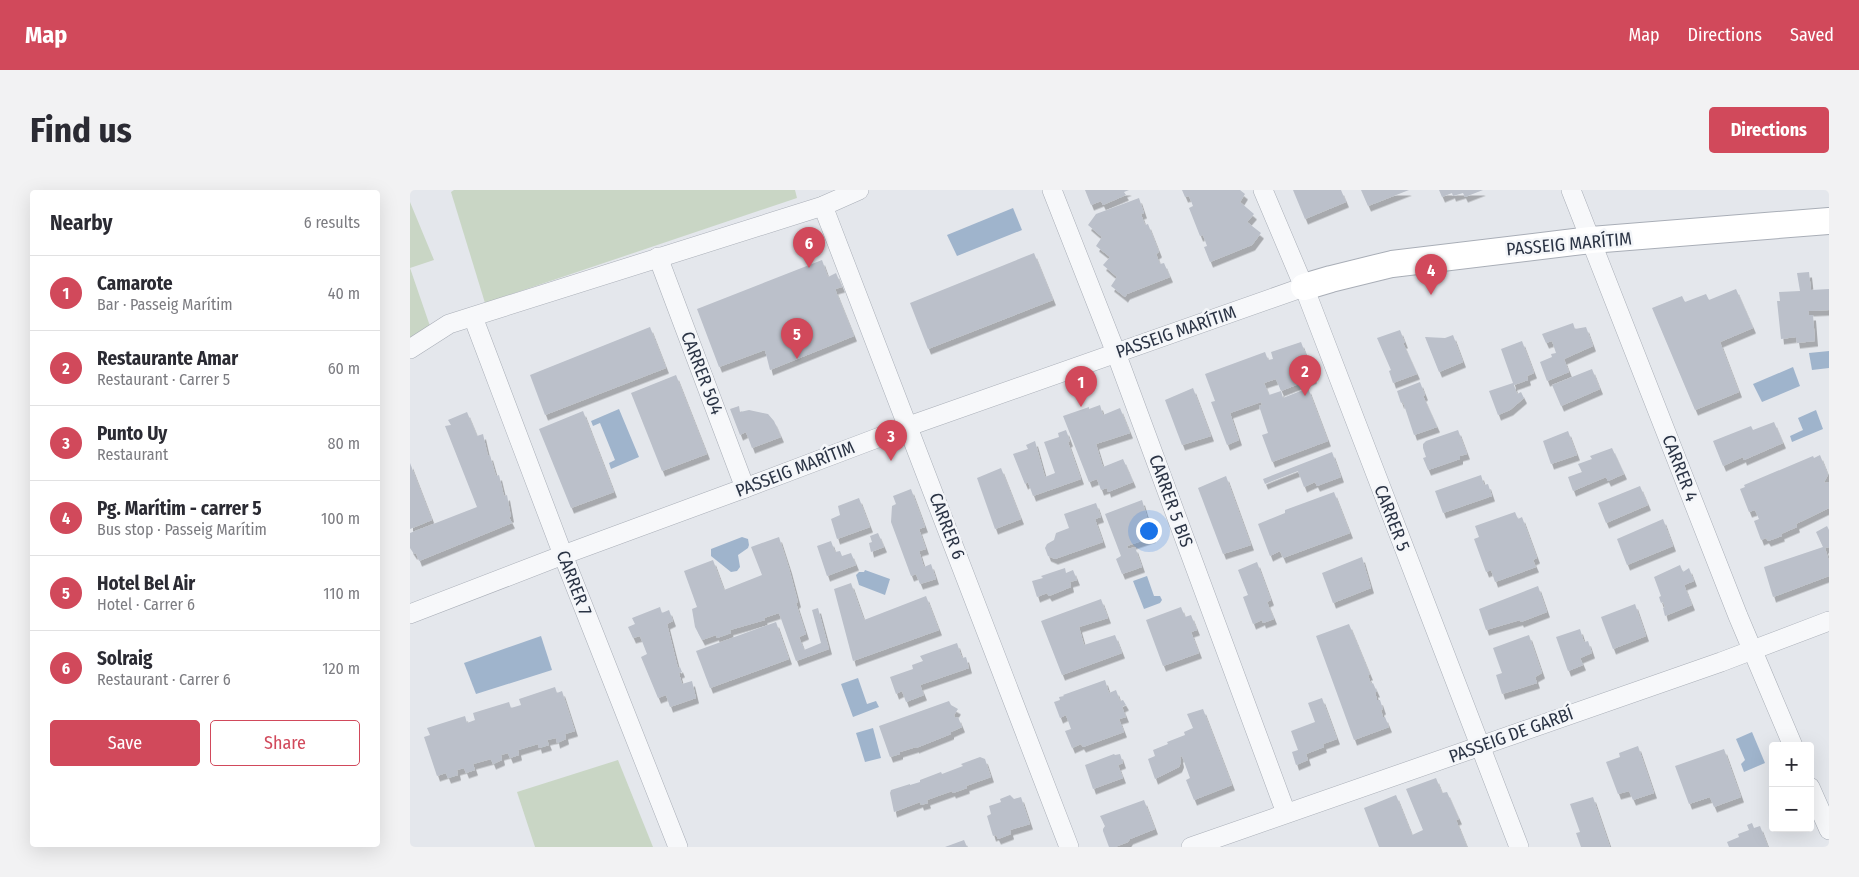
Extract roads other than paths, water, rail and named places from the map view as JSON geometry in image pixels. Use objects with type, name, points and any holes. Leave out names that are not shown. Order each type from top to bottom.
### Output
[{"type":"street","points":[[410,348],[450,324],[823,206],[859,190]]},
{"type":"street","name":"CARRER 5 BIS","points":[[1052,190],[1116,352],[1286,813]]},
{"type":"street","name":"CARRER 5","points":[[1263,190],[1304,287],[1518,847]]},
{"type":"street","name":"CARRER 4","points":[[1570,190],[1752,649],[1791,742]]},
{"type":"street","name":"CARRER 6","points":[[823,206],[1069,847]]},
{"type":"street","name":"PASSEIG MARÍTIM","points":[[410,614],[909,426],[1116,352],[1330,279],[1392,264],[1591,240],[1829,221]]},
{"type":"street","name":"CARRER 504","points":[[658,257],[745,488]]},
{"type":"street","name":"CARRER 7","points":[[473,317],[563,555],[678,847]]},
{"type":"street","name":"PASSEIG DE GARBÍ","points":[[1191,847],[1829,621]]},
{"type":"street","points":[[1810,787],[1829,830]]},
{"type":"water","points":[[1013,208],[1022,230],[957,256],[947,235]]},
{"type":"water","points":[[1829,351],[1829,368],[1812,370],[1809,353]]},
{"type":"water","points":[[1793,367],[1800,386],[1762,402],[1753,384]]},
{"type":"water","points":[[619,409],[639,457],[611,469],[609,463],[615,460],[600,423],[593,426],[591,421]]},
{"type":"water","points":[[1816,410],[1823,429],[1792,442],[1790,436],[1803,430],[1798,418]]},
{"type":"water","points":[[742,537],[748,539],[749,545],[748,548],[738,555],[740,567],[737,571],[731,572],[711,556],[711,549]]},
{"type":"water","points":[[865,570],[890,579],[885,595],[859,585],[856,575]]},
{"type":"water","points":[[1147,576],[1154,596],[1160,596],[1162,600],[1160,603],[1144,609],[1133,581]]},
{"type":"water","points":[[541,636],[552,670],[476,694],[464,663]]},
{"type":"water","points":[[858,678],[867,704],[876,701],[879,707],[853,717],[841,684]]},
{"type":"water","points":[[873,728],[881,758],[865,762],[856,733]]},
{"type":"water","points":[[1752,732],[1765,763],[1744,772],[1741,764],[1745,760],[1736,739]]},
{"type":"place","name":"Solraig","points":[[809,268]]},
{"type":"place","name":"Pg. Marítim - carrer 5","points":[[1431,295]]},
{"type":"place","name":"Hotel Bel Air","points":[[797,359]]},
{"type":"place","name":"Restaurante Amar","points":[[1305,396]]},
{"type":"place","name":"Camarote","points":[[1081,407]]},
{"type":"place","name":"Punto Uy","points":[[891,461]]}]
